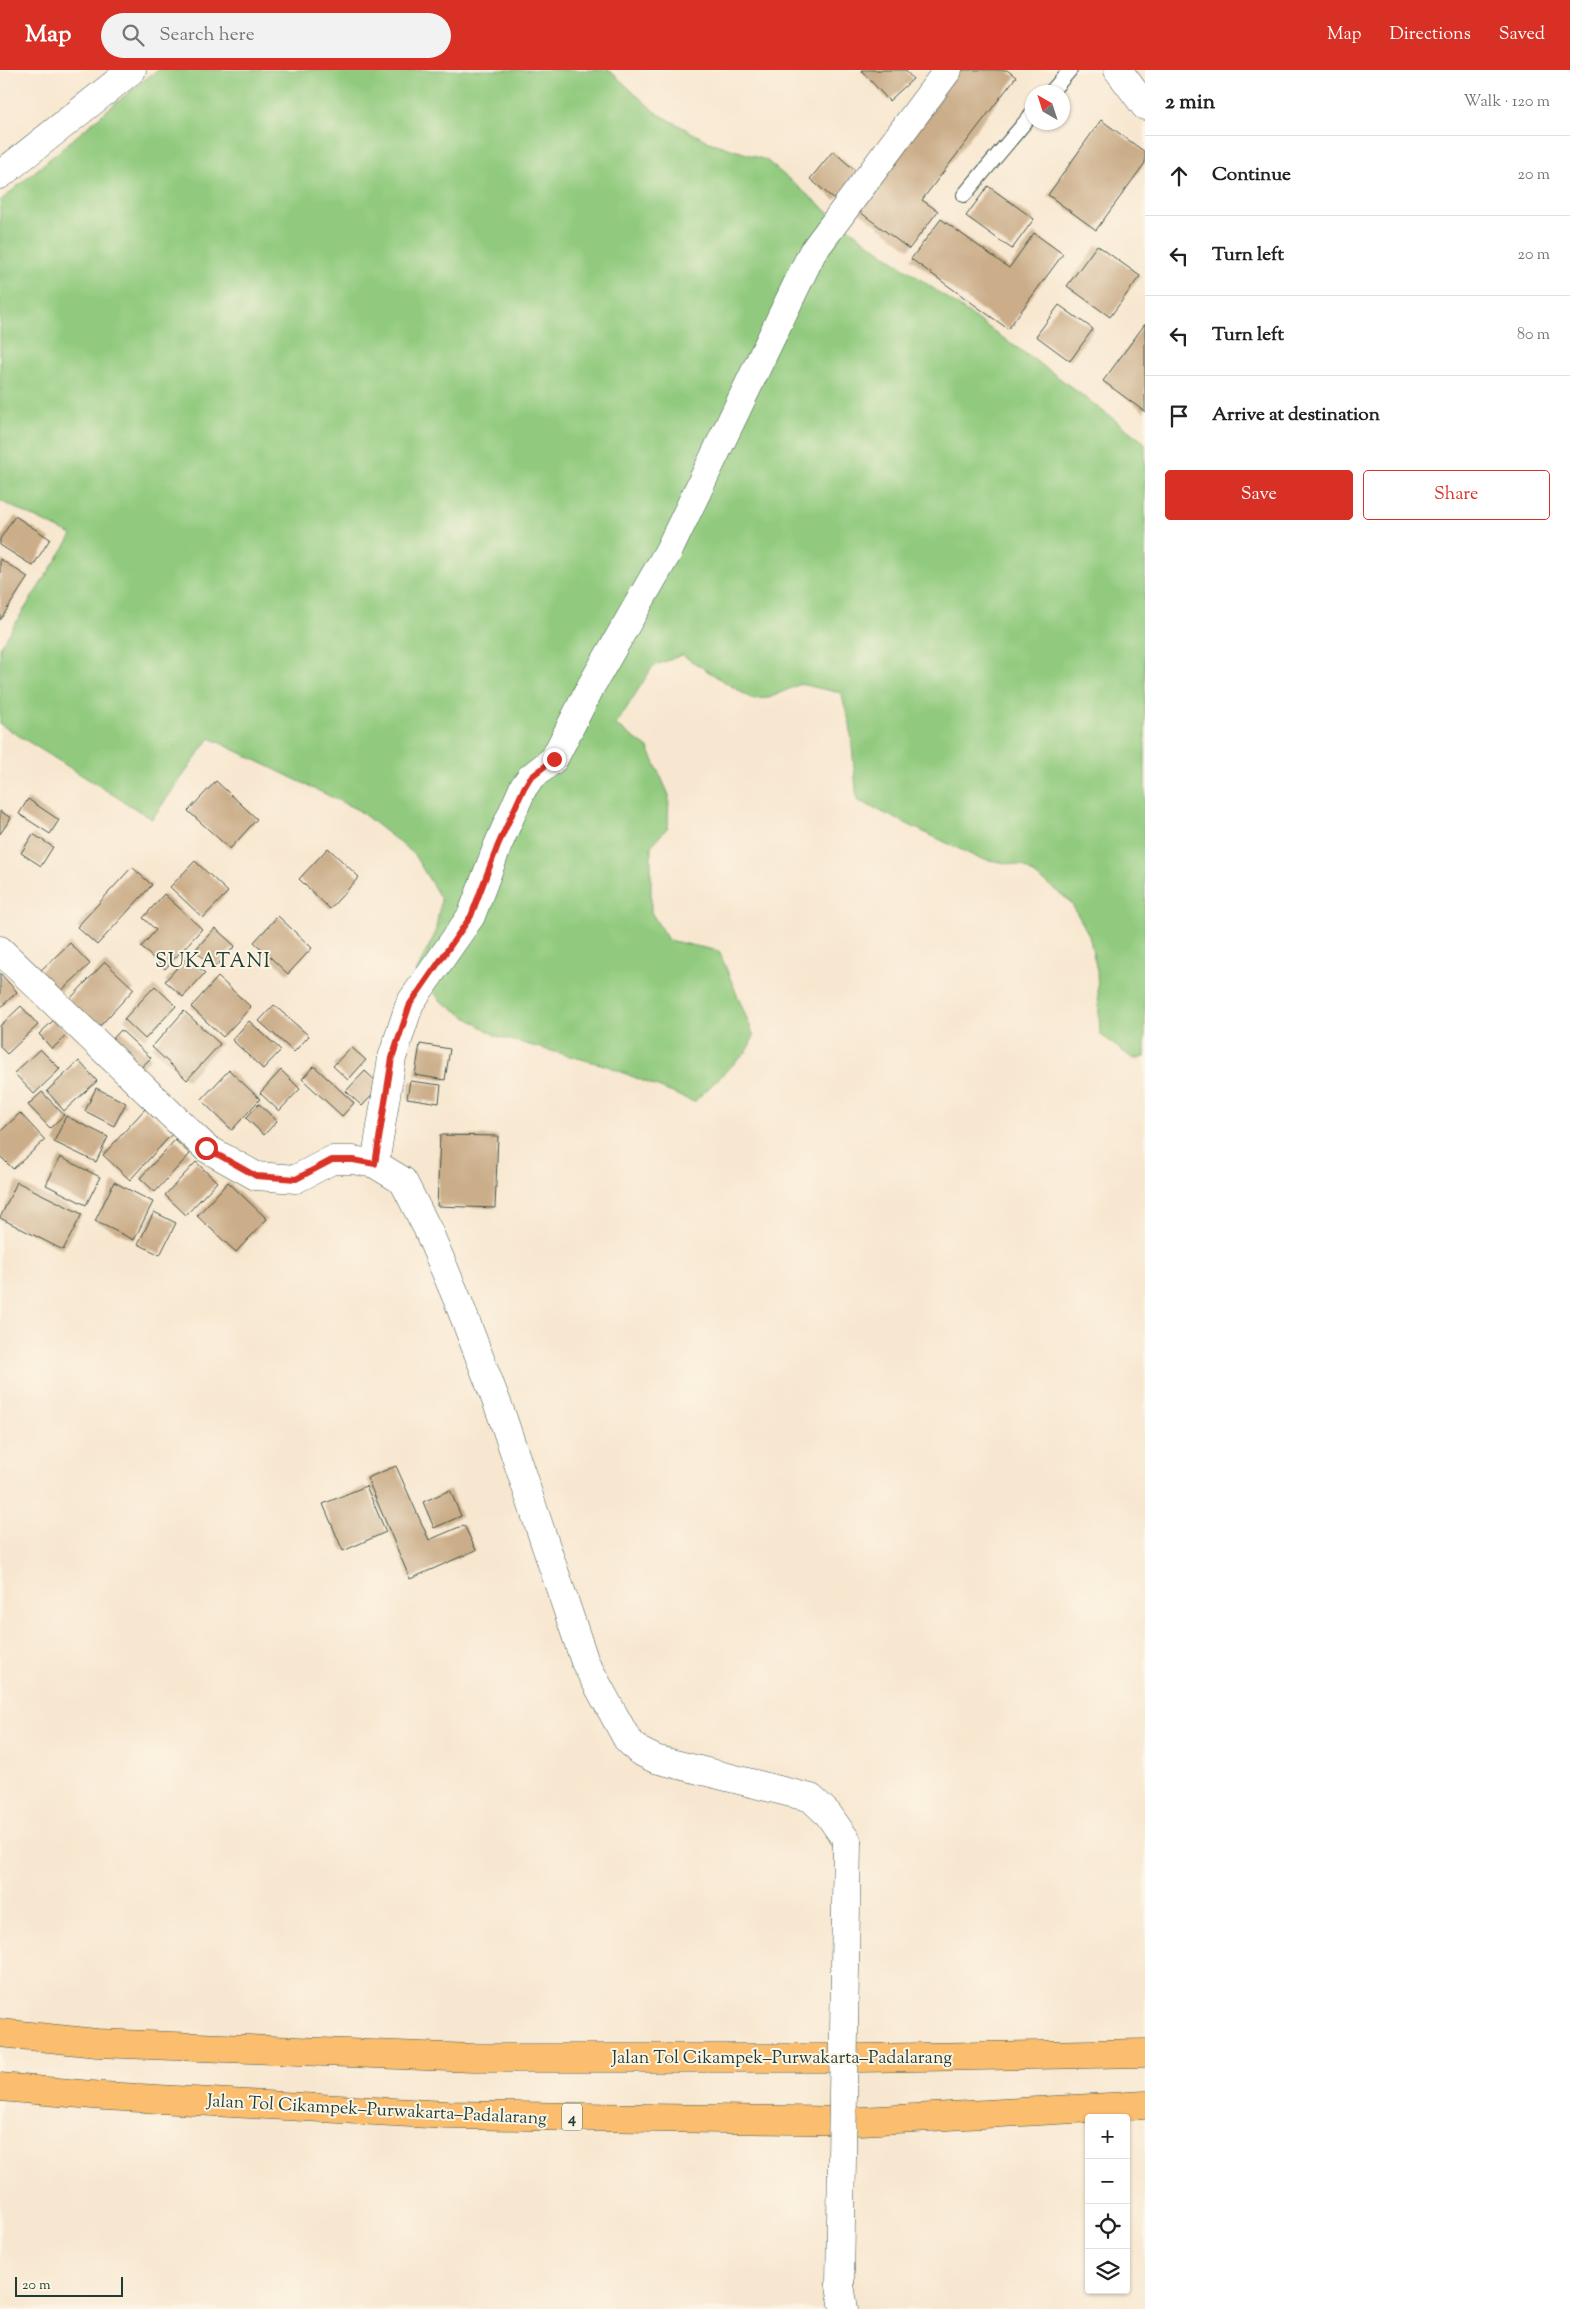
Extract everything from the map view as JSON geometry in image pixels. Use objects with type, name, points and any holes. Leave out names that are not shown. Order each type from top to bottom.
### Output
[{"type":"highway","name":"Jalan Tol Cikampek–Purwakarta–Padalarang","points":[[0,2033],[97,2043],[474,2058],[861,2058],[1145,2053]]},
{"type":"highway","name":"Jalan Tol Cikampek–Purwakarta–Padalarang","points":[[0,2087],[104,2096],[447,2115],[861,2121],[1145,2105]]},
{"type":"street","points":[[0,176],[132,70]]},
{"type":"street","points":[[375,1164],[392,1058],[410,1004],[471,916],[498,845],[524,788],[530,778],[554,759],[591,686],[668,552],[812,253],[948,70]]},
{"type":"street","points":[[1118,70],[1145,106]]},
{"type":"street","points":[[0,950],[206,1148],[256,1176],[296,1179],[332,1160],[353,1160],[375,1164],[403,1181],[428,1230],[458,1301],[502,1416],[585,1662],[627,1739],[639,1751],[655,1759],[811,1798],[828,1814],[847,1841],[842,2297]]},
{"type":"lane","points":[[1057,85],[1070,70]]},
{"type":"lane","points":[[964,195],[1025,122]]},
{"type":"green space","points":[[157,70],[609,70],[655,112],[709,142],[766,160],[845,226],[1050,371],[1145,443],[1145,1057],[1133,1059],[1100,1034],[1097,971],[1089,935],[1070,901],[1023,866],[978,858],[857,800],[850,724],[841,693],[800,684],[769,698],[752,699],[682,655],[653,666],[616,725],[648,748],[669,795],[668,827],[651,846],[651,912],[668,940],[719,951],[754,1036],[746,1052],[694,1102],[607,1066],[496,1036],[441,1001],[416,972],[435,934],[441,899],[413,853],[358,810],[210,738],[152,819],[0,724],[0,647],[72,535],[0,501],[0,201]]},
{"type":"building","points":[[861,70],[905,70],[913,79],[889,101]]},
{"type":"building","points":[[955,70],[1007,70],[1016,77],[922,200],[938,211],[909,249],[852,206]]},
{"type":"building","points":[[1101,120],[1145,152],[1145,163],[1096,230],[1048,195]]},
{"type":"building","points":[[833,151],[858,173],[835,200],[810,179]]},
{"type":"building","points":[[988,186],[1034,219],[1012,249],[966,216]]},
{"type":"building","points":[[941,219],[1009,268],[1034,233],[1063,254],[1008,329],[911,259]]},
{"type":"building","points":[[1097,245],[1140,276],[1110,317],[1067,286]]},
{"type":"building","points":[[1059,305],[1093,329],[1070,361],[1036,336]]},
{"type":"building","points":[[1145,324],[1145,412],[1103,381]]},
{"type":"building","points":[[15,516],[50,539],[33,566],[0,545],[0,539]]},
{"type":"building","points":[[0,559],[28,577],[0,620]]},
{"type":"building","points":[[216,781],[257,819],[230,849],[188,811]]},
{"type":"building","points":[[28,799],[59,820],[50,834],[19,814]]},
{"type":"building","points":[[0,811],[11,818],[0,834]]},
{"type":"building","points":[[33,834],[53,847],[41,866],[21,853]]},
{"type":"building","points":[[328,848],[359,877],[330,909],[299,879]]},
{"type":"building","points":[[195,861],[228,892],[203,918],[170,887]]},
{"type":"building","points":[[132,867],[152,885],[97,945],[77,927]]},
{"type":"building","points":[[164,894],[202,929],[165,969],[141,947],[156,930],[143,918]]},
{"type":"building","points":[[278,916],[312,948],[288,974],[254,942]]},
{"type":"building","points":[[215,928],[235,946],[214,968],[195,950]]},
{"type":"building","points":[[70,943],[90,964],[59,993],[39,972]]},
{"type":"building","points":[[187,957],[205,973],[183,997],[165,981]]},
{"type":"building","points":[[105,962],[134,989],[99,1027],[69,1000]]},
{"type":"building","points":[[0,973],[17,992],[0,1008]]},
{"type":"building","points":[[218,977],[251,1007],[223,1037],[191,1007]]},
{"type":"building","points":[[155,986],[176,1006],[145,1039],[124,1019]]},
{"type":"building","points":[[274,1005],[309,1036],[294,1052],[259,1021]]},
{"type":"building","points":[[21,1006],[38,1025],[7,1054],[0,1047],[0,1026]]},
{"type":"building","points":[[184,1011],[220,1044],[187,1080],[152,1047]]},
{"type":"building","points":[[54,1020],[68,1034],[52,1049],[39,1034]]},
{"type":"building","points":[[249,1021],[281,1050],[263,1069],[232,1040]]},
{"type":"building","points":[[121,1030],[151,1058],[137,1071],[108,1044]]},
{"type":"building","points":[[420,1044],[450,1049],[445,1080],[415,1075]]},
{"type":"building","points":[[351,1047],[366,1060],[348,1080],[333,1066]]},
{"type":"building","points":[[40,1049],[60,1069],[34,1094],[14,1073]]},
{"type":"building","points":[[79,1061],[97,1081],[64,1111],[47,1091]]},
{"type":"building","points":[[314,1066],[354,1103],[342,1116],[302,1079]]},
{"type":"building","points":[[229,1070],[260,1099],[232,1130],[201,1100]]},
{"type":"building","points":[[281,1070],[300,1089],[279,1111],[260,1093]]},
{"type":"building","points":[[365,1071],[381,1086],[362,1106],[346,1091]]},
{"type":"building","points":[[410,1081],[441,1085],[439,1103],[407,1098]]},
{"type":"building","points":[[96,1088],[126,1103],[114,1126],[85,1111]]},
{"type":"building","points":[[42,1092],[64,1115],[50,1128],[28,1105]]},
{"type":"building","points":[[259,1104],[277,1121],[264,1135],[246,1118]]},
{"type":"building","points":[[145,1109],[172,1134],[130,1180],[103,1155]]},
{"type":"building","points":[[20,1113],[45,1140],[13,1169],[0,1156],[0,1132]]},
{"type":"building","points":[[66,1116],[108,1137],[96,1162],[54,1142]]},
{"type":"building","points":[[440,1135],[498,1136],[495,1208],[437,1206]]},
{"type":"building","points":[[175,1140],[190,1154],[155,1192],[140,1178]]},
{"type":"building","points":[[60,1157],[100,1177],[86,1205],[46,1185]]},
{"type":"building","points":[[196,1162],[217,1182],[186,1215],[165,1195]]},
{"type":"building","points":[[17,1182],[82,1214],[63,1250],[0,1218]]},
{"type":"building","points":[[114,1182],[153,1202],[134,1240],[95,1221]]},
{"type":"building","points":[[228,1182],[267,1219],[236,1252],[197,1216]]},
{"type":"building","points":[[154,1212],[176,1223],[160,1255],[138,1244]]},
{"type":"building","points":[[396,1466],[429,1540],[464,1525],[476,1550],[410,1579],[367,1478]]},
{"type":"building","points":[[366,1486],[386,1532],[343,1551],[323,1504]]},
{"type":"building","points":[[450,1490],[461,1516],[434,1528],[423,1502]]},
{"type":"district","name":"SUKATANI","points":[[213,960]]},
{"type":"route","points":[[206,1148],[256,1176],[296,1179],[332,1160],[353,1160],[375,1164],[392,1058],[410,1004],[471,916],[498,845],[524,788],[530,778],[554,759]]}]
